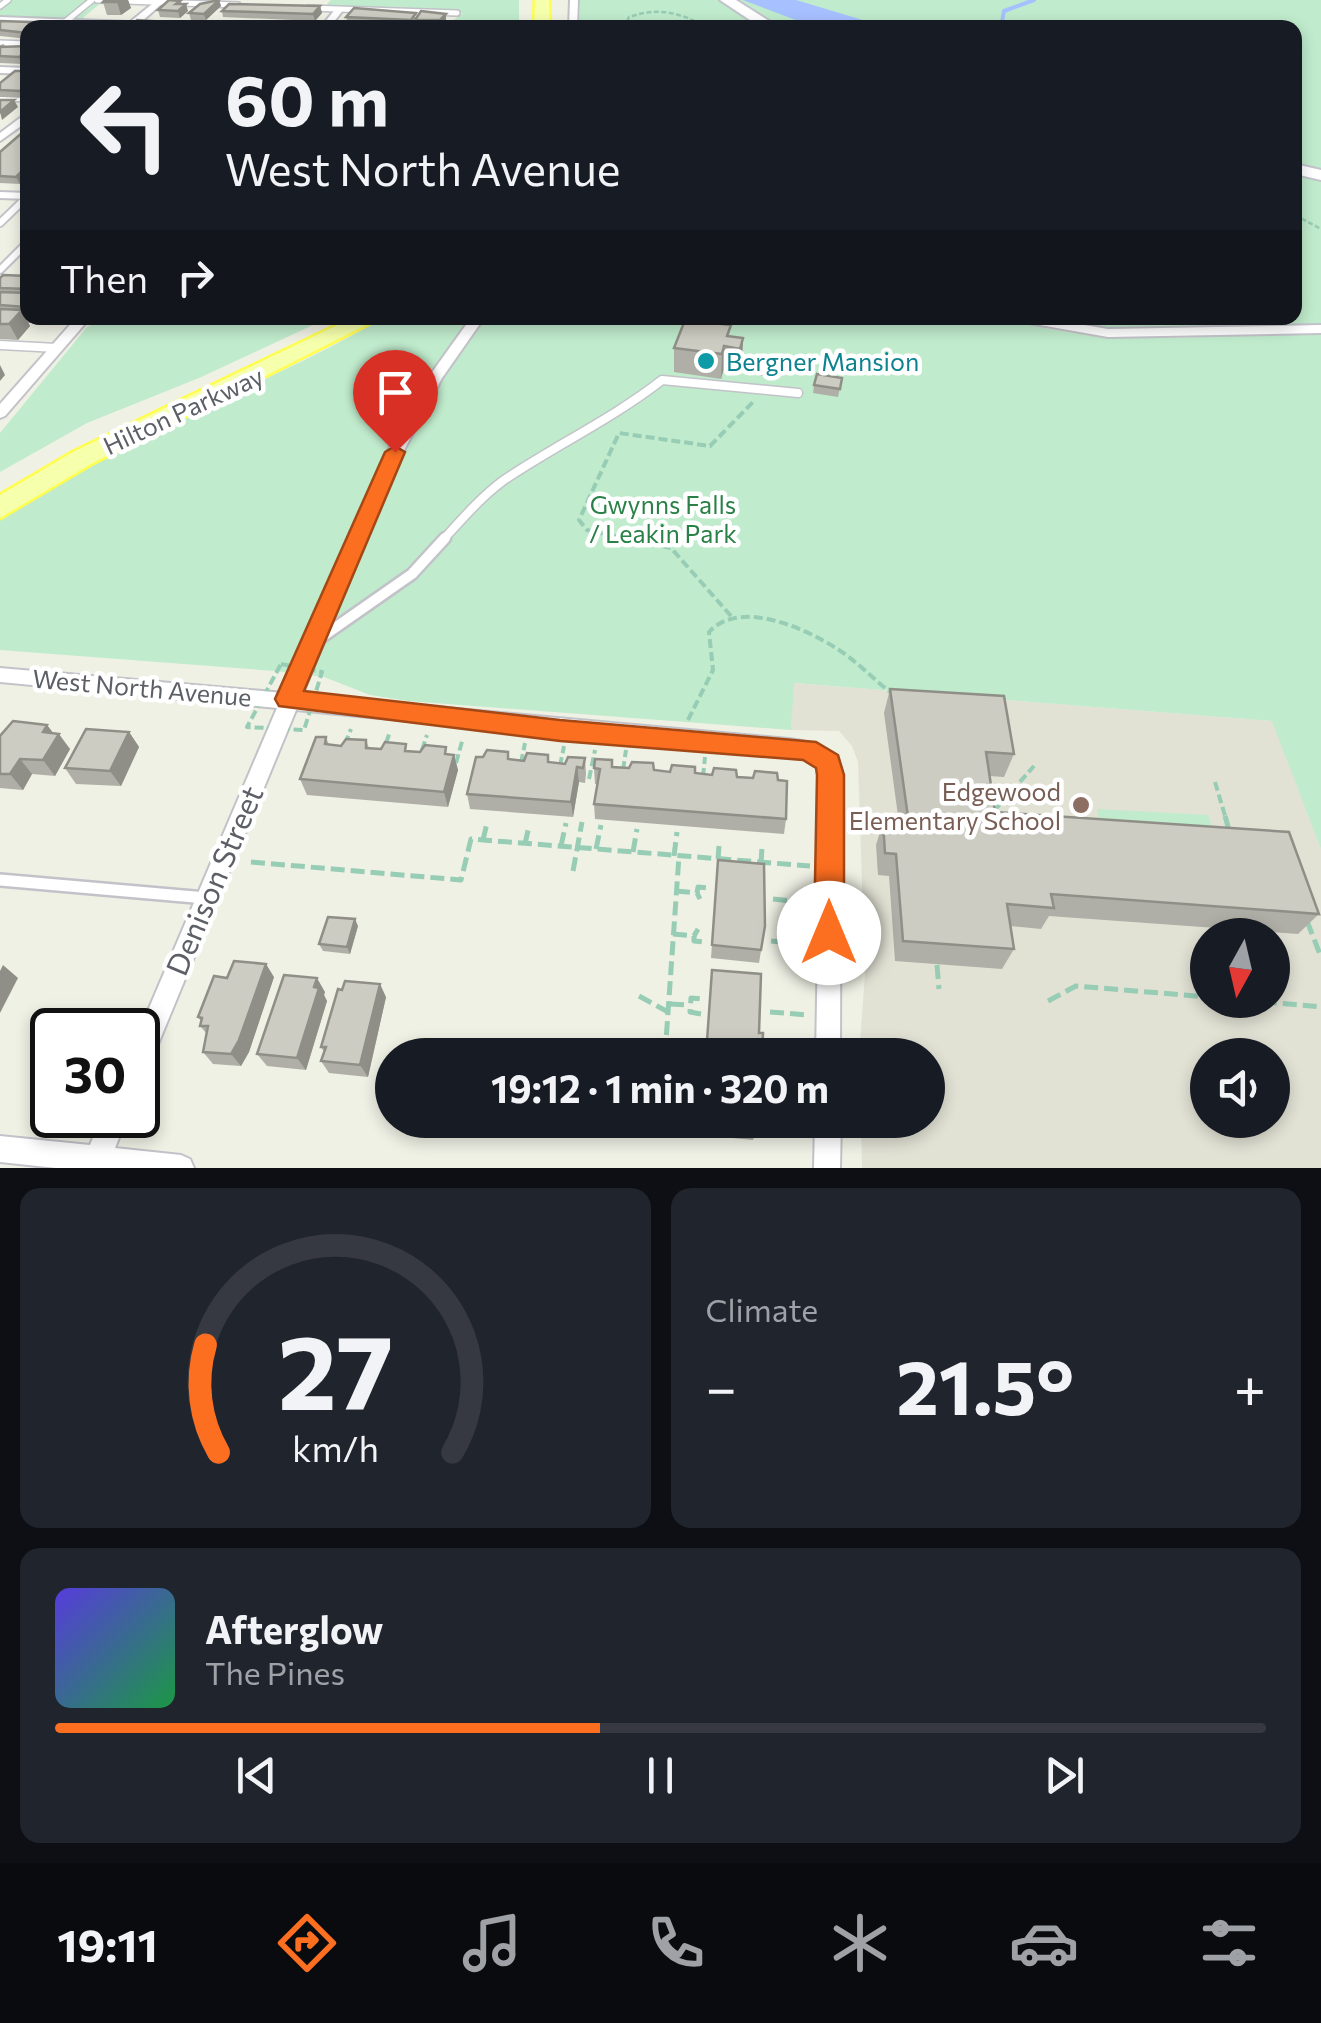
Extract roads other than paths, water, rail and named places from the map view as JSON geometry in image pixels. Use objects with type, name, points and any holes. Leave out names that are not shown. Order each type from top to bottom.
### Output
[{"type":"main road","name":"Hilton Parkway","points":[[0,485],[124,418],[323,325]]},
{"type":"main road","name":"Hilton Parkway","points":[[0,508],[110,444],[355,325]]},
{"type":"street","points":[[727,0],[761,20]]},
{"type":"street","points":[[138,20],[160,1]]},
{"type":"street","points":[[331,20],[340,9]]},
{"type":"street","points":[[0,414],[77,325]]},
{"type":"street","name":"Denison Street","points":[[160,1009],[395,452],[435,378],[472,325]]},
{"type":"street","points":[[1063,325],[1108,333],[1321,329]]},
{"type":"street","name":"West North Avenue","points":[[0,674],[288,699],[560,730],[807,749],[828,762],[830,775],[828,1038]]},
{"type":"street","points":[[95,1164],[106,1138]]},
{"type":"street","points":[[827,1168],[828,1138]]},
{"type":"street","points":[[0,1149],[95,1164],[181,1168]]},
{"type":"lane","points":[[0,6],[8,0]]},
{"type":"lane","points":[[69,20],[95,0],[249,6]]},
{"type":"lane","points":[[304,8],[456,13]]},
{"type":"lane","points":[[0,224],[20,204]]},
{"type":"lane","points":[[5,273],[20,253]]},
{"type":"lane","points":[[0,345],[57,348]]},
{"type":"lane","points":[[312,643],[412,574],[481,499],[505,480],[623,410],[662,380],[798,393]]},
{"type":"lane","points":[[0,880],[206,898]]},
{"type":"water","points":[[743,0],[796,0],[863,20],[796,20]]},
{"type":"waterway","points":[[1002,20],[1004,11],[1034,0]]},
{"type":"place","name":"Bergner Mansion","points":[[706,361]]},
{"type":"place","name":"Edgewood Elementary School","points":[[1081,805]]},
{"type":"park label","name":"Gwynns Falls / Leakin Park","points":[[663,518]]}]
